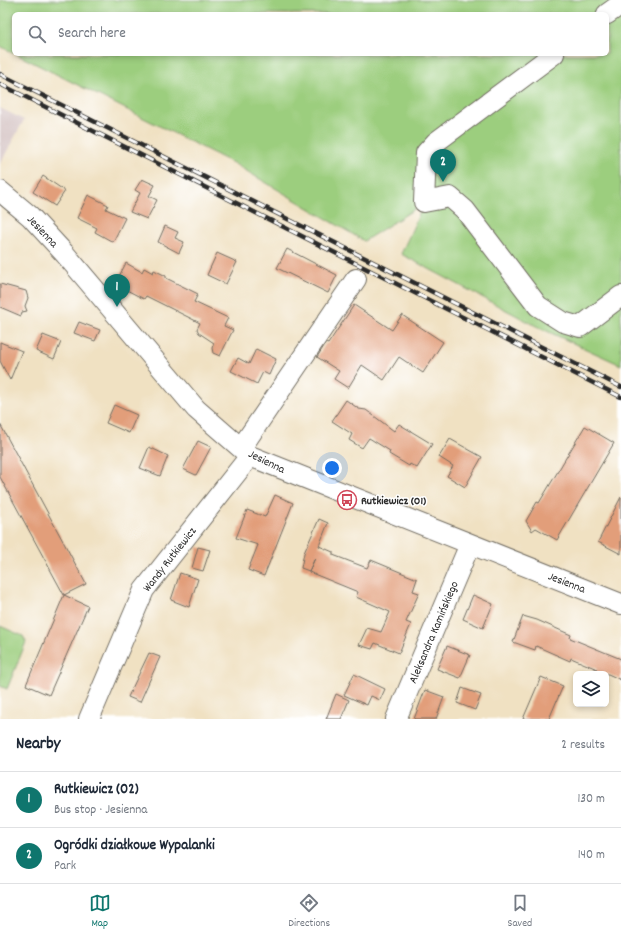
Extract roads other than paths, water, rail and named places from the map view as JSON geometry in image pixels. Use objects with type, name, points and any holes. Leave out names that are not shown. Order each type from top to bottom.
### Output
[{"type":"street","points":[[609,13],[621,4]]},
{"type":"street","points":[[551,56],[436,142],[426,153],[424,202],[450,197],[465,210],[538,306],[563,322],[580,327],[621,296]]},
{"type":"street","name":"Jesienna","points":[[0,191],[30,216],[55,243],[196,409],[245,452],[621,604]]},
{"type":"street","name":"Wandy Rutkiewicz","points":[[89,719],[144,590],[245,452],[356,279]]},
{"type":"street","name":"Aleksandra Kamińskiego","points":[[396,719],[470,544]]},
{"type":"railway","points":[[0,74],[621,387]]},
{"type":"railway","points":[[0,84],[621,397]]},
{"type":"place","name":"Ogródki działkowe Wypalanki","points":[[443,182]]},
{"type":"place","name":"Rutkiewicz (02)","points":[[117,307]]},
{"type":"place","name":"Rutkiewicz (01)","points":[[347,500]]}]
